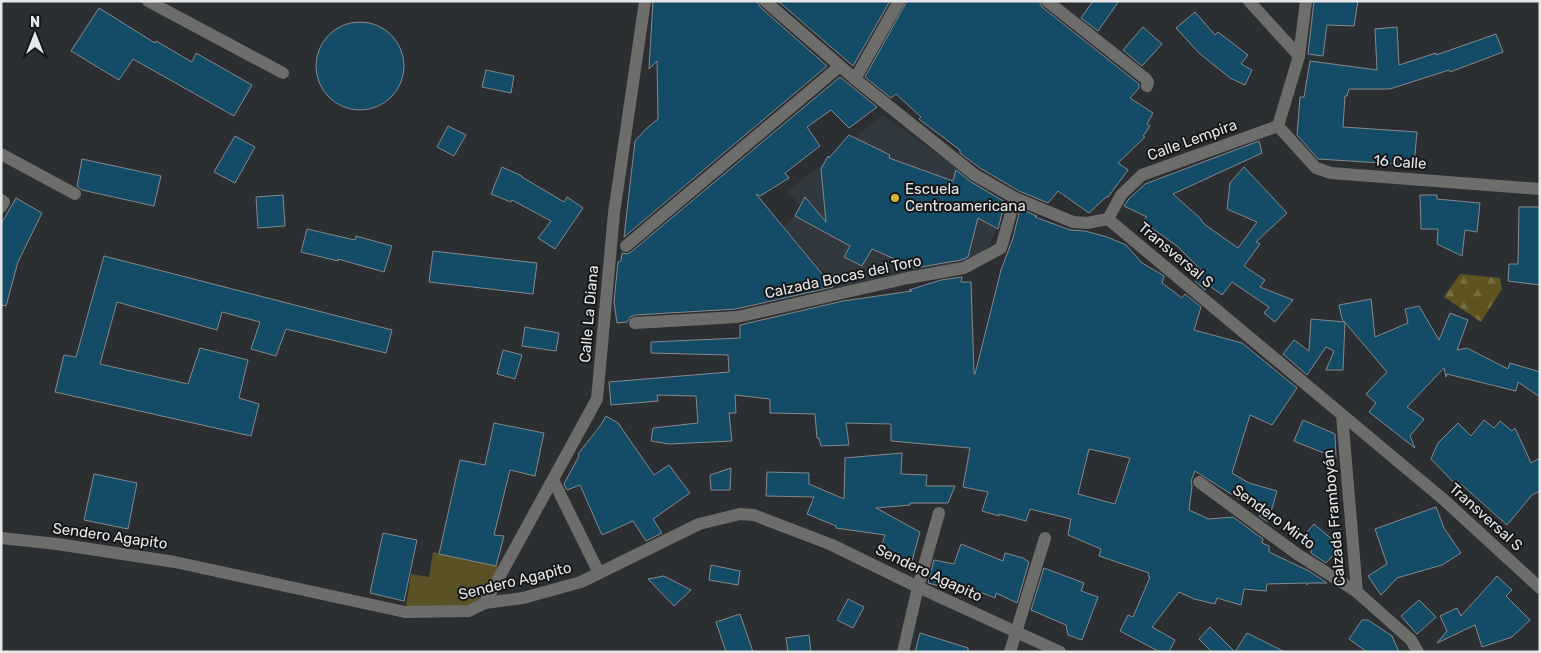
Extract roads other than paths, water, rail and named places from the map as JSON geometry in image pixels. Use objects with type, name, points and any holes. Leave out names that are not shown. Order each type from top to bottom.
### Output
[{"type":"street","points":[[148,1],[283,73]]},
{"type":"street","name":"Calle La Diana","points":[[485,603],[597,399],[614,213],[645,1]]},
{"type":"street","points":[[765,1],[855,79],[975,175],[1015,198],[1072,222],[1087,223],[1108,220]]},
{"type":"street","points":[[855,79],[899,1]]},
{"type":"street","points":[[1047,1],[1146,79],[1148,82],[1147,86]]},
{"type":"street","points":[[1249,1],[1299,56]]},
{"type":"street","points":[[1278,126],[1299,56],[1306,1]]},
{"type":"street","points":[[626,246],[840,66]]},
{"type":"street","name":"16 Calle","points":[[1278,126],[1316,168],[1331,174],[1540,189]]},
{"type":"street","name":"Calle Lempira","points":[[1108,220],[1121,195],[1142,175],[1278,126]]},
{"type":"street","points":[[1,154],[75,194]]},
{"type":"street","name":"Calzada Bocas del Toro","points":[[635,323],[737,317],[908,278],[964,268],[1001,248],[1015,198]]},
{"type":"street","points":[[1,200],[4,202],[1,207]]},
{"type":"street","name":"Transversal S","points":[[1108,220],[1443,499],[1540,588]]},
{"type":"street","name":"Calzada Framboyán","points":[[1342,415],[1357,592],[1411,640],[1418,652]]},
{"type":"street","points":[[553,480],[599,573]]},
{"type":"street","name":"Sendero Mirto","points":[[1199,482],[1297,554],[1357,592]]},
{"type":"street","points":[[902,652],[939,513]]},
{"type":"street","name":"Sendero Agapito","points":[[1,538],[57,544],[175,562],[405,612],[469,612],[485,603],[523,598],[581,582],[698,524],[740,514],[754,515],[815,538],[1060,652]]},
{"type":"street","points":[[1010,652],[1046,538]]},
{"type":"place","name":"Escuela Centroamericana","points":[[895,198]]}]
